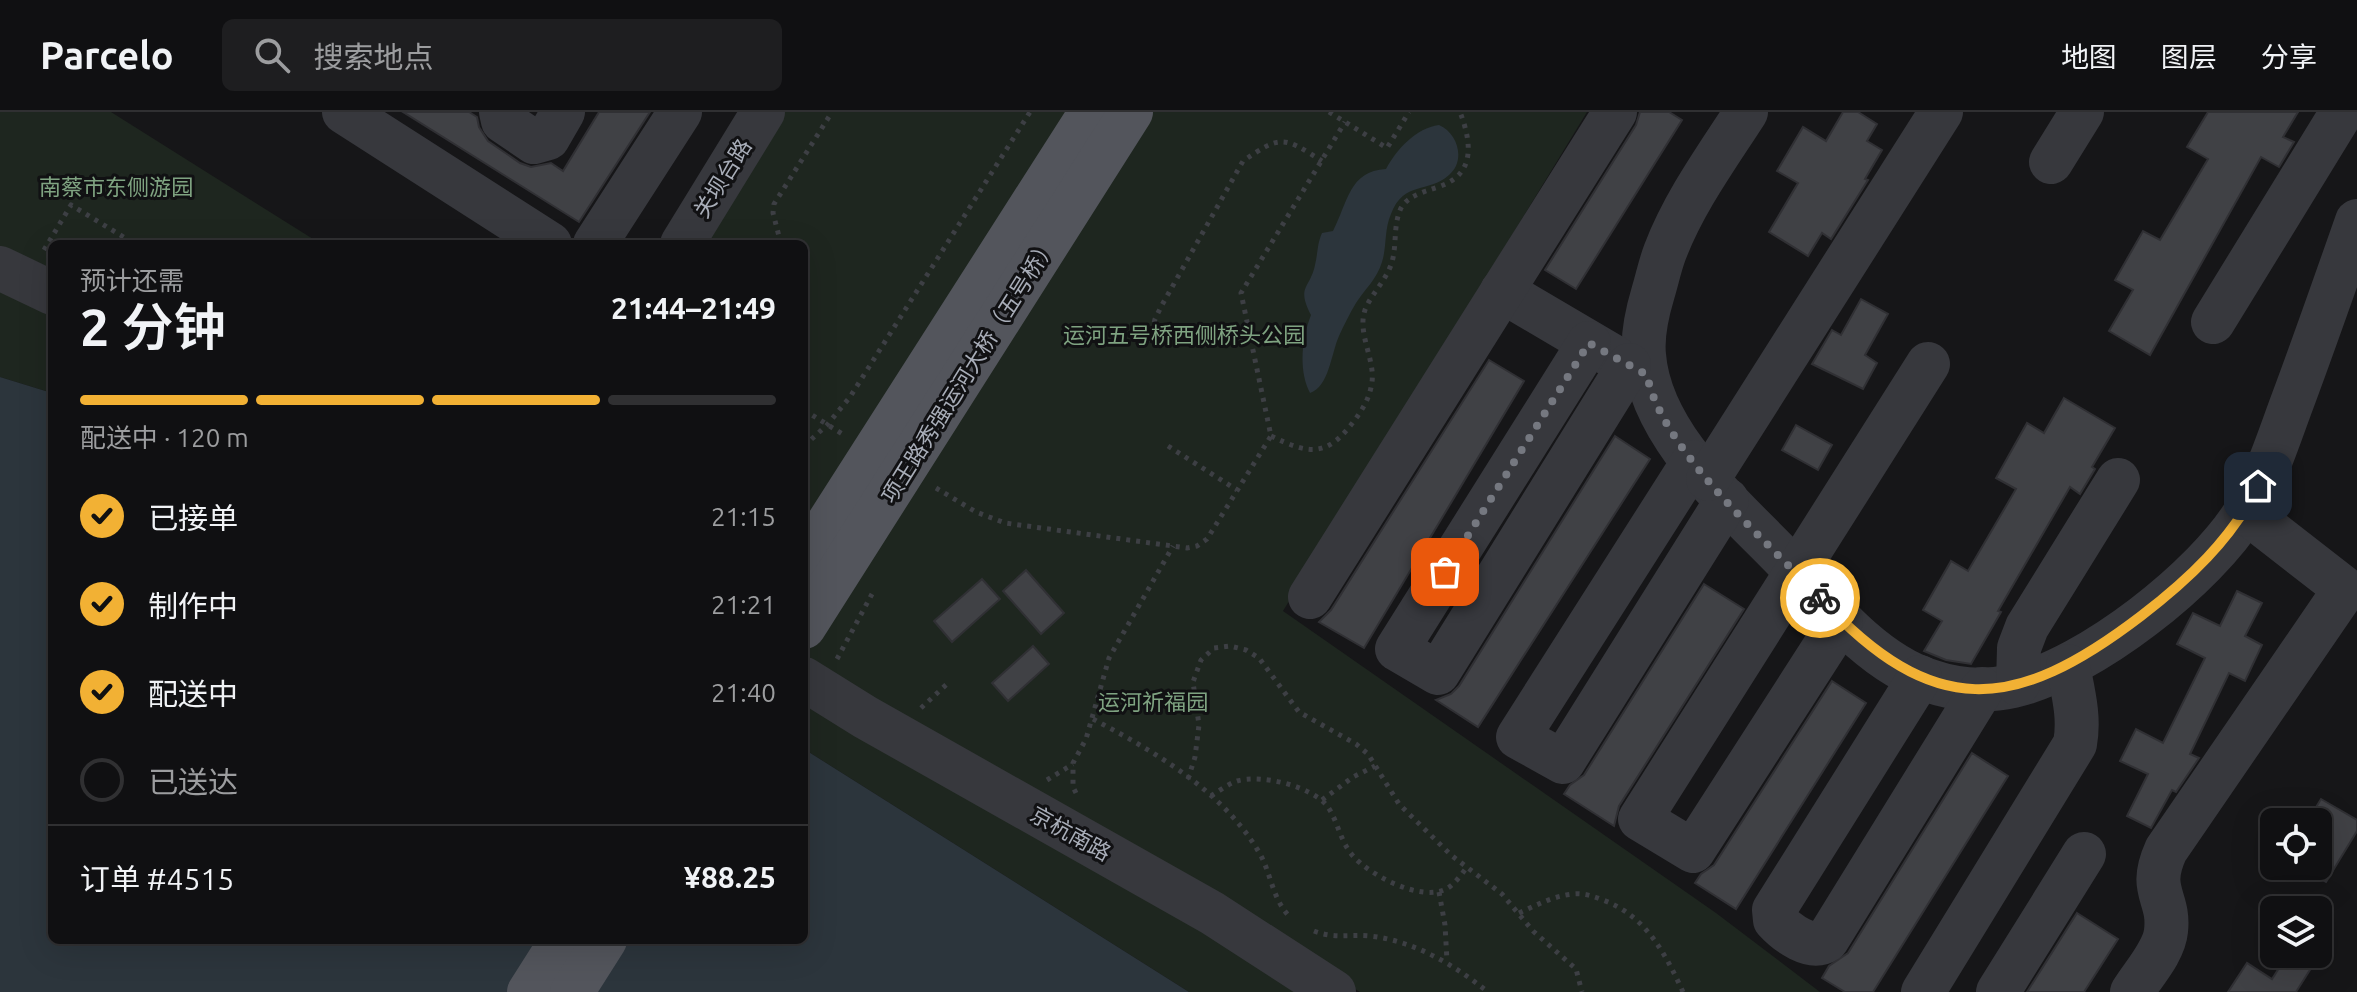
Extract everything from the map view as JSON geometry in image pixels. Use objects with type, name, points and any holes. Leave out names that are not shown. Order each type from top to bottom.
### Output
[{"type":"main road","name":"项王路秀强运河大桥（五号桥）","points":[[808,555],[1091,112]]},
{"type":"main road","name":"项王路秀强运河大桥（五号桥）","points":[[808,621],[1131,112]]},
{"type":"main road","points":[[529,992],[559,944]]},
{"type":"main road","points":[[572,992],[602,944]]},
{"type":"street","points":[[344,112],[544,240]]},
{"type":"street","points":[[501,112],[503,121],[534,142],[548,138],[563,112]]},
{"type":"street","points":[[598,240],[680,112]]},
{"type":"street","name":"关坝台路","points":[[684,240],[762,112]]},
{"type":"street","points":[[1310,597],[1615,112]]},
{"type":"street","points":[[1589,343],[1397,649],[1438,673],[1638,370],[1643,354],[1645,320],[1665,252],[1694,193],[1746,112]]},
{"type":"street","points":[[1710,481],[1518,737],[1563,762],[1710,481],[1941,112]]},
{"type":"street","points":[[2051,162],[2082,112]]},
{"type":"street","points":[[2213,322],[2342,112]]},
{"type":"street","points":[[1502,291],[1638,370],[1685,453],[1853,633],[1896,664],[1929,681],[2000,687],[2068,666],[2100,648],[2175,590],[2246,512],[2270,461],[2354,241]]},
{"type":"street","points":[[1841,621],[1693,851],[1640,819],[1928,364]]},
{"type":"street","points":[[1920,677],[1774,910],[1775,920],[1781,926],[1811,945],[1827,940],[2000,687],[2017,660],[2027,627],[2118,480]]},
{"type":"street","points":[[2132,992],[2160,948],[2166,932],[2157,870],[2166,850],[2353,595],[2246,512]]},
{"type":"street","points":[[1923,992],[2075,744],[2077,709],[2068,666]]},
{"type":"street","name":"京杭南路","points":[[808,681],[865,717],[1212,913],[1334,992]]},
{"type":"street","points":[[1998,992],[2084,854]]},
{"type":"path","points":[[780,240],[773,213],[774,204],[832,112]]},
{"type":"path","points":[[808,442],[850,397],[1030,112]]},
{"type":"path","points":[[1329,112],[1387,148],[1409,112]]},
{"type":"path","points":[[1271,436],[1294,447],[1315,451],[1332,446],[1365,406],[1372,380],[1364,326],[1365,310],[1385,279],[1393,259],[1396,222],[1402,206],[1409,198],[1453,180],[1466,162],[1470,151],[1460,112]]},
{"type":"path","points":[[928,484],[976,512],[1005,523],[1187,548],[1207,539],[1271,436],[1241,293],[1345,122]]},
{"type":"path","points":[[1150,342],[1162,305],[1243,161],[1280,140],[1296,144],[1322,161]]},
{"type":"path","points":[[50,240],[71,205],[128,240]]},
{"type":"path","points":[[26,281],[48,244]]},
{"type":"path","points":[[808,413],[853,440]]},
{"type":"path","points":[[1168,446],[1237,490]]},
{"type":"path","points":[[1095,847],[1073,787],[1073,763],[1093,719],[1109,658],[1173,546]]},
{"type":"path","points":[[1188,779],[1195,757],[1199,725],[1193,682],[1201,660],[1214,648],[1230,646],[1246,650],[1259,658],[1299,712],[1368,754],[1399,804],[1451,855],[1502,894],[1539,938],[1576,969],[1582,992]]},
{"type":"path","points":[[1093,719],[1152,751],[1211,796],[1240,824],[1258,850],[1282,908],[1294,921]]},
{"type":"path","points":[[1322,800],[1353,777],[1375,766]]},
{"type":"path","points":[[1211,796],[1236,782],[1252,778],[1298,787],[1322,800],[1330,810],[1343,843],[1364,866],[1399,886],[1439,892],[1450,888],[1467,867]]},
{"type":"path","points":[[1439,892],[1447,961]]},
{"type":"path","points":[[1519,913],[1549,899],[1575,894],[1589,895],[1616,905],[1632,914],[1659,944],[1683,992]]},
{"type":"path","points":[[1309,929],[1326,936],[1382,938],[1447,961],[1488,992]]},
{"type":"green space","name":"南蔡市东侧游园","points":[[0,112],[111,112],[315,240],[48,240],[48,276],[0,254]]},
{"type":"green space","points":[[781,112],[1587,112],[1283,611],[1716,913],[1820,992],[1360,992],[1187,884],[808,680],[808,240],[701,240]]},
{"type":"green space","points":[[0,284],[48,306],[48,392],[0,377]]},
{"type":"green space","points":[[808,704],[1133,888],[1299,992],[1189,992],[808,752]]},
{"type":"shaded area","points":[[1439,125],[1451,134],[1458,148],[1454,169],[1441,181],[1410,192],[1396,203],[1386,232],[1380,268],[1345,323],[1325,377],[1310,393],[1303,364],[1305,334],[1311,315],[1304,293],[1313,273],[1322,233],[1333,231],[1351,190],[1364,175],[1386,169],[1408,141],[1423,130]]},
{"type":"shaded area","points":[[0,377],[48,392],[48,944],[808,944],[808,752],[1189,992],[0,992]]},
{"type":"building","points":[[403,112],[469,112],[477,117],[488,141],[520,163],[531,167],[551,163],[563,171],[599,112],[650,112],[579,222]]},
{"type":"building","points":[[1640,112],[1669,112],[1682,120],[1576,289],[1545,270],[1636,125]]},
{"type":"building","points":[[1843,112],[1858,112],[1877,124],[1867,141],[1882,150],[1865,179],[1868,180],[1831,239],[1822,233],[1808,256],[1769,232],[1798,183],[1777,171],[1803,127],[1826,141]]},
{"type":"building","points":[[2208,112],[2298,112],[2283,137],[2294,142],[2279,167],[2261,157],[2150,355],[2109,331],[2133,290],[2115,280],[2143,231],[2160,240],[2208,159],[2187,147]]},
{"type":"building","points":[[1861,299],[1888,314],[1865,355],[1877,363],[1863,389],[1812,364],[1832,330],[1841,335]]},
{"type":"building","points":[[1489,360],[1524,381],[1364,648],[1319,622],[1331,610]]},
{"type":"building","points":[[2064,398],[2115,428],[2092,467],[2095,469],[2080,494],[2070,487],[1971,664],[1946,660],[1924,651],[1942,621],[1923,610],[1951,561],[1968,571],[2016,489],[1996,478],[2027,423],[2044,433]]},
{"type":"building","points":[[1796,425],[1832,445],[1818,470],[1782,450]]},
{"type":"building","points":[[1615,436],[1650,459],[1478,727],[1436,700],[1451,694],[1459,686]]},
{"type":"building","points":[[1026,570],[1064,613],[1041,634],[1003,591]]},
{"type":"building","points":[[982,579],[1000,599],[952,642],[934,621]]},
{"type":"building","points":[[1704,584],[1744,609],[1619,806],[1614,826],[1564,794],[1584,775]]},
{"type":"building","points":[[2237,591],[2262,603],[2245,636],[2262,645],[2245,681],[2229,673],[2190,754],[2199,758],[2176,792],[2172,790],[2151,828],[2127,816],[2148,774],[2120,761],[2136,729],[2163,743],[2205,658],[2177,644],[2193,613],[2220,626]]},
{"type":"building","points":[[1033,646],[1049,664],[1008,701],[992,683]]},
{"type":"building","points":[[1832,681],[1866,703],[1736,909],[1695,883],[1701,874],[1714,865]]},
{"type":"building","points":[[1972,753],[2008,776],[1873,992],[1845,992],[1822,978],[1829,966],[1848,953]]},
{"type":"building","points":[[2321,799],[2357,820],[2357,831],[2332,872],[2332,808],[2316,808]]},
{"type":"building","points":[[2077,913],[2118,939],[2084,992],[2027,992]]},
{"type":"building","points":[[2247,963],[2272,979],[2279,968],[2311,968],[2296,992],[2228,992]]},
{"type":"way so far","points":[[1445,572],[1589,343],[1647,375],[1651,393],[1685,453],[1820,598]]},
{"type":"route","points":[[1820,598],[1853,633],[1896,664],[1929,681],[1974,690],[2013,686],[2057,671],[2100,648],[2175,590],[2246,512],[2258,486]]},
{"type":"park label","name":"运河五号桥西侧桥头公园","points":[[1184,334]]},
{"type":"park label","name":"运河祈福园","points":[[1153,701]]}]
